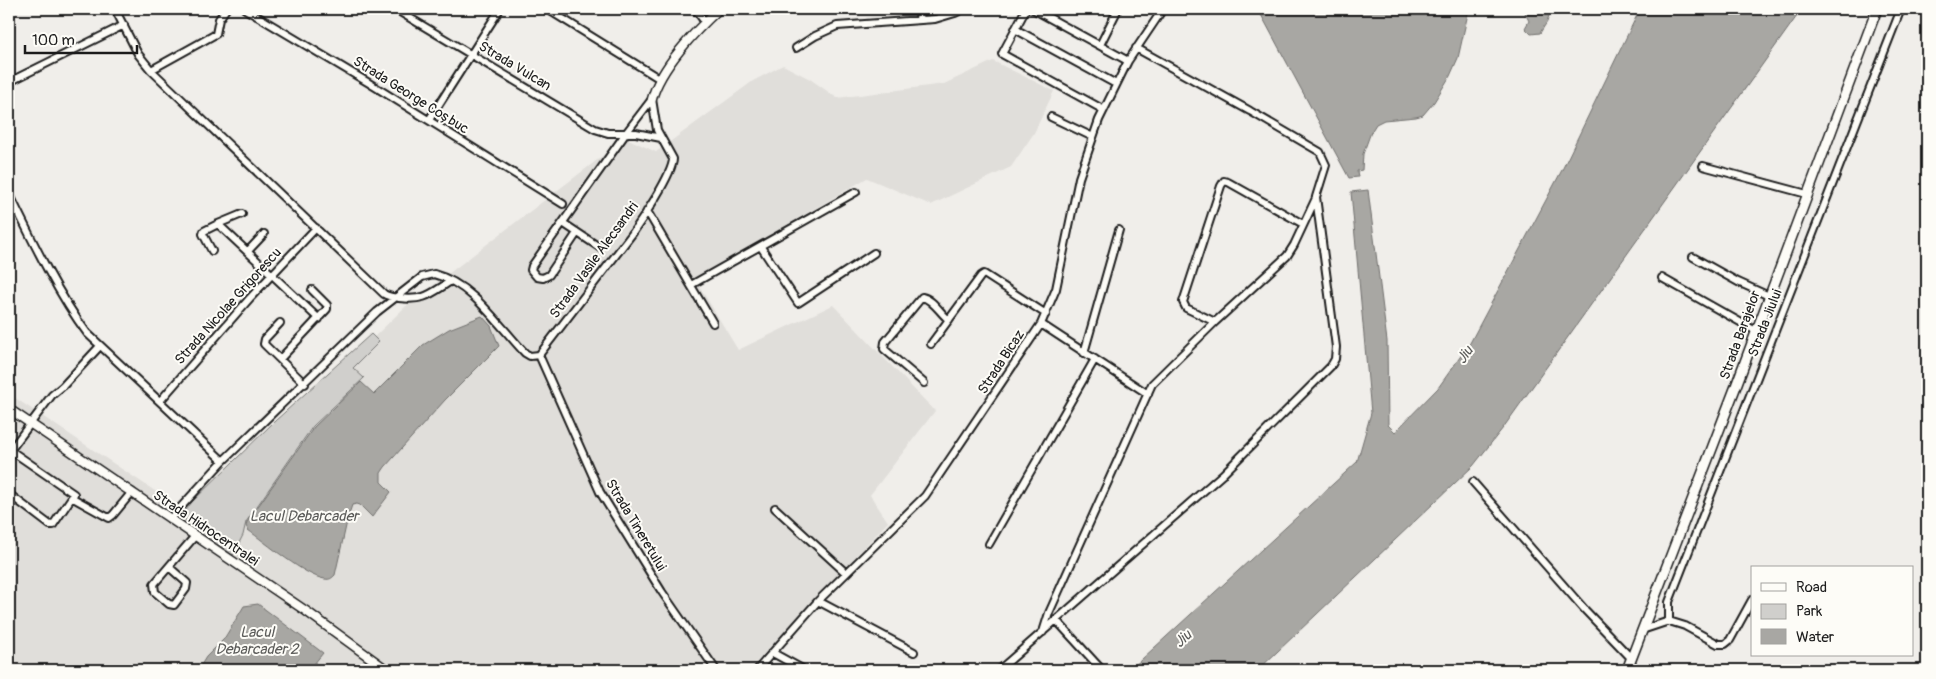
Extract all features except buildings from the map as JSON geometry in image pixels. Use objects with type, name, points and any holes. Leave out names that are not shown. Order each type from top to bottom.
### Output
[{"type":"main road","name":"Strada Barajelor","points":[[1627,670],[1876,9]]},
{"type":"street","points":[[115,9],[138,54],[150,70],[384,294],[397,298],[417,300],[424,298],[451,281]]},
{"type":"street","points":[[150,70],[216,34],[219,28],[219,19],[226,9]]},
{"type":"street","name":"Strada George Coșbuc","points":[[245,9],[429,120],[563,204]]},
{"type":"street","name":"Strada Vulcan","points":[[395,9],[595,129],[608,133],[626,133]]},
{"type":"street","points":[[429,120],[500,9]]},
{"type":"street","points":[[547,9],[660,79]]},
{"type":"street","points":[[695,9],[705,22]]},
{"type":"street","points":[[577,233],[549,275],[543,278],[537,277],[531,270],[532,266],[652,99],[660,79],[705,22],[719,9]]},
{"type":"street","points":[[919,20],[920,9]]},
{"type":"street","points":[[796,48],[815,36],[837,26],[944,17],[963,9]]},
{"type":"street","points":[[1026,9],[1002,54],[1104,110]]},
{"type":"street","points":[[1033,9],[1128,61]]},
{"type":"street","points":[[1100,46],[1118,9]]},
{"type":"street","name":"Strada Bicaz","points":[[757,670],[818,601],[930,490],[1041,324],[1056,289],[1079,178],[1093,137],[1128,61],[1163,9]]},
{"type":"street","name":"Strada Jiului","points":[[1669,621],[1669,602],[1901,9]]},
{"type":"street","points":[[9,82],[124,25]]},
{"type":"street","points":[[1015,29],[1116,84]]},
{"type":"street","points":[[1042,633],[1049,613],[1155,380],[1287,256],[1316,197],[1326,165],[1320,152],[1136,48]]},
{"type":"street","name":"Strada Vasile Alecsandri","points":[[539,355],[632,234],[647,211],[673,162],[656,124],[652,99]]},
{"type":"street","points":[[1051,117],[1093,137]]},
{"type":"street","points":[[626,133],[661,138]]},
{"type":"street","points":[[1703,166],[1807,194]]},
{"type":"street","points":[[1215,322],[1186,308],[1183,302],[1224,181],[1303,224]]},
{"type":"street","points":[[691,285],[856,192]]},
{"type":"street","points":[[9,193],[47,267],[79,322],[100,346],[223,461]]},
{"type":"street","points":[[999,670],[1223,474],[1331,366],[1335,359],[1336,347],[1316,197]]},
{"type":"street","points":[[647,211],[713,323]]},
{"type":"street","points":[[212,251],[203,234],[204,231],[242,214]]},
{"type":"street","points":[[563,223],[599,247]]},
{"type":"street","points":[[218,224],[319,319]]},
{"type":"street","name":"Strada Nicolae Grigorescu","points":[[160,401],[272,274],[316,228]]},
{"type":"street","points":[[1084,353],[1119,230]]},
{"type":"street","points":[[248,252],[264,234]]},
{"type":"street","points":[[761,247],[798,303],[874,254]]},
{"type":"street","points":[[1693,257],[1738,282],[1769,296]]},
{"type":"street","points":[[170,519],[223,461],[305,384],[377,312],[428,274],[439,275],[451,281],[473,297],[525,353],[530,356],[539,355]]},
{"type":"street","points":[[932,344],[984,274],[1046,314]]},
{"type":"street","points":[[1662,278],[1756,331]]},
{"type":"street","points":[[280,359],[319,319],[328,307],[312,290]]},
{"type":"street","points":[[924,383],[884,349],[885,342],[922,297],[930,300],[949,320]]},
{"type":"street","points":[[280,323],[264,344],[305,384]]},
{"type":"street","points":[[1041,324],[1148,394]]},
{"type":"street","points":[[9,494],[50,525],[56,523],[73,498],[74,494],[71,491],[10,451],[52,395],[63,386],[100,346]]},
{"type":"street","name":"Strada Tineretului","points":[[539,355],[600,492],[662,592],[716,670]]},
{"type":"street","points":[[989,544],[1095,360]]},
{"type":"street","name":"Strada Hidrocentralei","points":[[9,409],[306,611],[387,670]]},
{"type":"street","points":[[1474,482],[1585,610],[1631,658]]},
{"type":"street","points":[[73,498],[109,518],[132,492]]},
{"type":"street","points":[[775,508],[846,573]]},
{"type":"street","points":[[169,567],[188,586],[174,605],[169,604],[155,592],[154,584],[195,536]]},
{"type":"street","points":[[818,601],[914,652]]},
{"type":"street","points":[[1642,630],[1669,621],[1685,626],[1718,644],[1725,644],[1730,640],[1751,602]]},
{"type":"street","points":[[1057,621],[1102,670]]},
{"type":"street","points":[[773,653],[804,670]]},
{"type":"shaded area","points":[[993,61],[1054,91],[1034,133],[1011,167],[931,205],[867,178],[695,279],[738,350],[833,305],[935,411],[870,495],[888,522],[749,670],[9,670],[9,394],[191,515],[405,307],[626,138],[656,152],[753,81],[783,65],[810,79],[837,98],[944,84]]},
{"type":"green space","points":[[371,334],[379,342],[353,368],[364,378],[313,426],[246,522],[243,535],[233,555],[190,527],[185,514],[192,502],[275,421]]},
{"type":"water","points":[[1258,9],[1469,9],[1458,58],[1450,76],[1434,102],[1423,115],[1384,120],[1376,124],[1363,154],[1362,170],[1357,171],[1358,177],[1349,178]]},
{"type":"water","points":[[1529,9],[1551,9],[1547,22],[1540,33],[1531,34],[1525,28],[1529,21],[1525,13]]},
{"type":"water","name":"Jiu","points":[[1640,9],[1802,9],[1503,428],[1473,466],[1258,670],[1130,670],[1357,462],[1371,413],[1351,192],[1368,190],[1387,341],[1388,425],[1395,432],[1438,388],[1470,343],[1562,170]]},
{"type":"water","name":"Lacul Debarcader","points":[[482,316],[491,326],[499,346],[445,400],[385,467],[381,473],[381,482],[391,492],[372,517],[360,505],[352,505],[333,577],[325,579],[307,572],[248,530],[247,522],[314,427],[361,382],[374,394],[423,345],[449,329]]},
{"type":"water","name":"Lacul Debarcader 2","points":[[258,604],[323,653],[309,670],[198,670],[206,657],[224,639],[244,606]]}]
